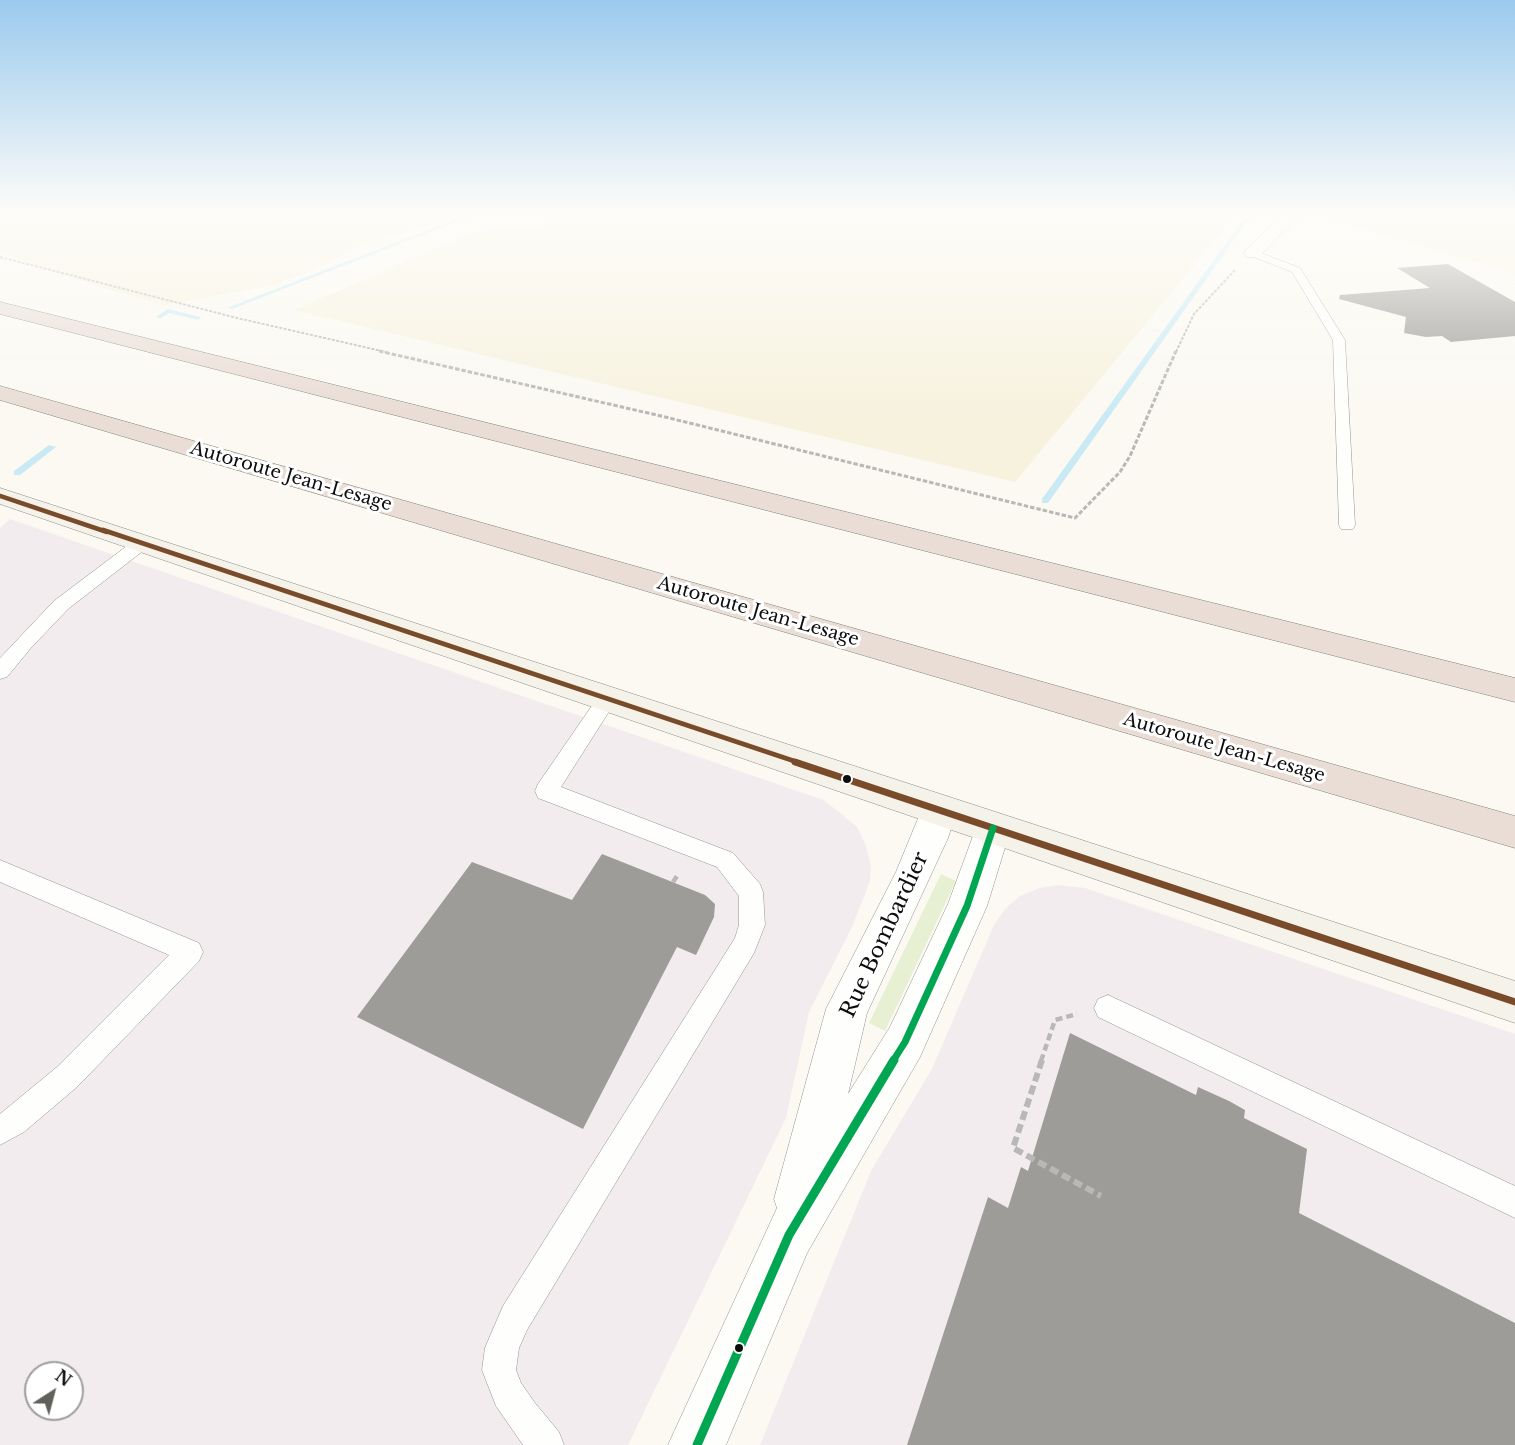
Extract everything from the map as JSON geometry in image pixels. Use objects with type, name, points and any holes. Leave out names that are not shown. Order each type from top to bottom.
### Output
[{"type":"highway","points":[[0,297],[77,328]]},
{"type":"highway","points":[[0,309],[1515,690]]},
{"type":"highway","name":"Autoroute Jean-Lesage","points":[[0,393],[1515,832]]},
{"type":"street","points":[[0,496],[1515,1002]]},
{"type":"street","name":"Rue Bombardier","points":[[789,1234],[848,1010],[910,883],[930,838],[939,810]]},
{"type":"street","name":"Rue Bombardier","points":[[697,1445],[789,1234],[904,1042],[967,906],[993,828]]},
{"type":"lane","points":[[1302,279],[1339,340],[1347,525]]},
{"type":"lane","points":[[0,672],[23,644],[61,605],[142,543]]},
{"type":"lane","points":[[546,1445],[522,1416],[508,1394],[499,1370],[502,1348],[515,1318],[744,944],[752,925],[751,892],[725,860],[546,791],[607,699]]},
{"type":"lane","points":[[0,871],[190,952],[67,1077],[14,1122],[0,1130]]},
{"type":"lane","points":[[1098,1009],[1515,1202]]},
{"type":"path","points":[[87,279],[237,318],[661,416],[1075,518],[1109,485],[1130,456],[1152,402],[1194,314],[1223,279]]},
{"type":"path","points":[[673,882],[680,872]]},
{"type":"path","points":[[1098,1009],[1055,1020],[1013,1148],[1101,1196]]},
{"type":"shaded area","points":[[78,279],[288,279],[274,285],[164,305]]},
{"type":"shaded area","points":[[365,279],[1182,279],[1015,482],[294,310]]},
{"type":"shaded area","points":[[10,519],[824,800],[857,827],[866,846],[871,866],[870,881],[852,927],[809,1012],[786,1118],[628,1445],[0,1445],[0,528]]},
{"type":"shaded area","points":[[1058,885],[1085,888],[1515,1034],[1515,1445],[760,1445],[871,1171],[932,1069],[994,925],[1005,909],[1020,896],[1040,888]]},
{"type":"green space","points":[[941,874],[956,881],[885,1031],[869,1023]]},
{"type":"building","points":[[1416,279],[1475,279],[1515,302],[1515,336],[1451,342],[1442,336],[1426,337],[1404,333],[1406,317],[1339,299],[1340,295],[1430,288]]},
{"type":"building","points":[[602,854],[705,895],[715,904],[714,917],[696,955],[677,947],[583,1129],[357,1017],[472,862],[572,900]]},
{"type":"building","points":[[1070,1033],[1196,1095],[1198,1087],[1229,1101],[1245,1110],[1244,1118],[1307,1149],[1299,1213],[1515,1323],[1515,1445],[907,1445],[988,1197],[1008,1208],[1021,1167],[1028,1171]]},
{"type":"waterway","points":[[230,308],[304,279]]},
{"type":"waterway","points":[[1045,501],[1203,279]]},
{"type":"waterway","points":[[159,317],[168,311],[198,318]]},
{"type":"waterway","points":[[17,473],[52,447]]},
{"type":"transit line","points":[[0,496],[1515,1002]]},
{"type":"transit line","points":[[697,1445],[789,1235],[905,1042],[967,906],[993,828]]}]
